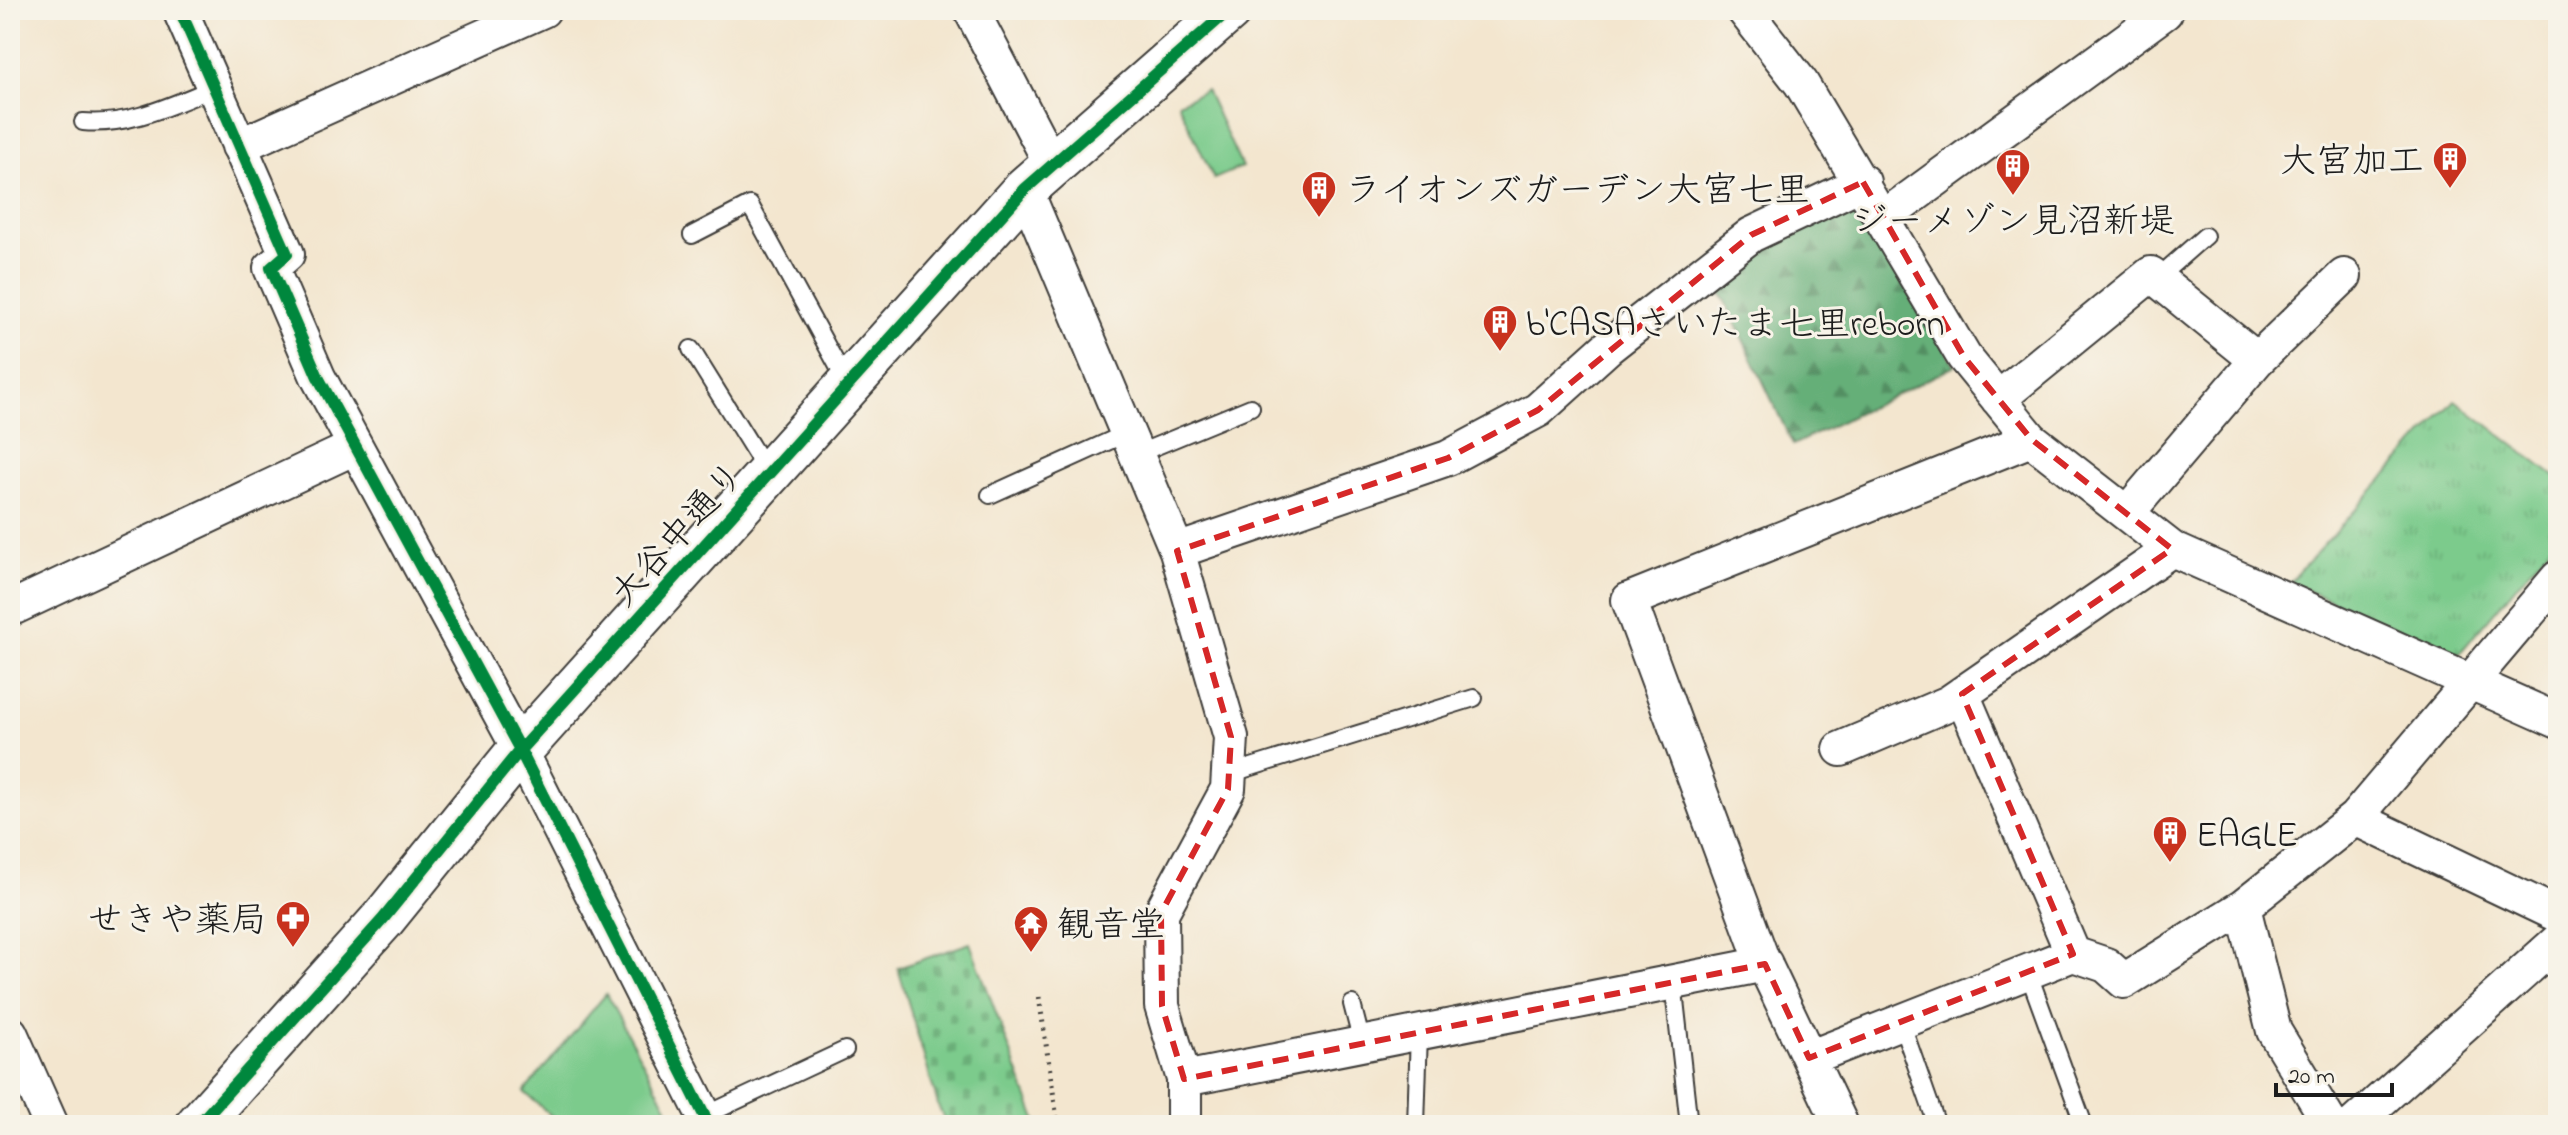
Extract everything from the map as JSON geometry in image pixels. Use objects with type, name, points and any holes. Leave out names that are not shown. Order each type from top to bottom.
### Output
[{"type":"street","points":[[180,10],[287,254],[271,268],[318,377],[520,750],[706,1120]]},
{"type":"street","points":[[239,146],[543,10]]},
{"type":"street","points":[[971,10],[1039,177],[1132,444],[1177,551],[1231,737],[1228,789],[1161,913],[1162,1006],[1184,1079],[1184,1125]]},
{"type":"street","name":"大谷中通り","points":[[198,1125],[383,919],[520,750],[1039,177],[1229,10]]},
{"type":"street","points":[[1744,10],[1801,83],[1863,182],[1964,357],[2031,439],[2172,549],[2558,721]]},
{"type":"street","points":[[1883,218],[2165,12]]},
{"type":"street","points":[[1177,551],[1448,458],[1538,410],[1607,348],[1751,235],[1863,182]]},
{"type":"street","points":[[1998,399],[2151,274],[2257,360]]},
{"type":"street","points":[[2127,513],[2257,360],[2344,276]]},
{"type":"street","points":[[1841,1125],[1765,964],[1629,600],[2031,439]]},
{"type":"street","points":[[10,609],[355,447]]},
{"type":"street","points":[[1841,749],[1962,694],[2172,549]]},
{"type":"street","points":[[1809,1058],[2073,954],[2106,965],[2124,981],[2243,907],[2355,818],[2558,578]]},
{"type":"street","points":[[1962,694],[2073,954]]},
{"type":"street","points":[[2355,818],[2558,915]]},
{"type":"street","points":[[2243,907],[2274,1031],[2331,1125]]},
{"type":"street","points":[[2353,1125],[2558,941]]},
{"type":"street","points":[[1184,1079],[1765,964]]},
{"type":"street","points":[[10,1033],[51,1125]]},
{"type":"lane","points":[[83,122],[107,124],[142,117],[214,88]]},
{"type":"lane","points":[[692,235],[750,205],[850,388]]},
{"type":"lane","points":[[2156,279],[2205,236]]},
{"type":"lane","points":[[691,349],[769,475]]},
{"type":"lane","points":[[990,495],[1132,444],[1251,407]]},
{"type":"lane","points":[[1229,774],[1474,698]]},
{"type":"lane","points":[[2028,972],[2084,1125]]},
{"type":"lane","points":[[1673,982],[1689,1125]]},
{"type":"lane","points":[[1352,1004],[1362,1043]]},
{"type":"lane","points":[[1901,1022],[1937,1125]]},
{"type":"lane","points":[[1416,1125],[1419,1032]]},
{"type":"lane","points":[[706,1120],[845,1050]]},
{"type":"path","points":[[1039,997],[1058,1125]]},
{"type":"highlighted area","points":[[1863,182],[1964,357],[2031,439],[2172,549],[1962,694],[2073,954],[1809,1058],[1765,964],[1184,1079],[1162,1006],[1161,913],[1228,789],[1231,737],[1177,551],[1448,458],[1538,410],[1751,235]]},
{"type":"green space","points":[[1206,90],[1242,167],[1214,179],[1178,103]]},
{"type":"green space","points":[[1850,211],[1870,216],[1955,366],[1793,445],[1713,276],[1755,246]]},
{"type":"green space","points":[[2455,400],[2558,479],[2558,537],[2459,654],[2289,583]]},
{"type":"green space","points":[[970,943],[1038,1125],[947,1125],[939,1108],[898,968]]},
{"type":"green space","points":[[606,994],[677,1125],[562,1125],[524,1092]]},
{"type":"cycle path","points":[[180,10],[287,254],[271,268],[318,377],[520,750],[709,1125]]},
{"type":"cycle path","points":[[198,1125],[383,919],[520,750],[1025,189],[1229,10]]},
{"type":"place","name":"大宮加工","points":[[2450,190]]},
{"type":"place","name":"ジーメゾン見沼新堤","points":[[2013,197]]},
{"type":"place","name":"ライオンズガーデン大宮七里","points":[[1319,219]]},
{"type":"place","name":"b'CASAさいたま七里reborn","points":[[1500,353]]},
{"type":"place","name":"EAGLE","points":[[2170,864]]},
{"type":"place","name":"せきや薬局","points":[[293,949]]},
{"type":"place","name":"観音堂","points":[[1031,954]]}]
